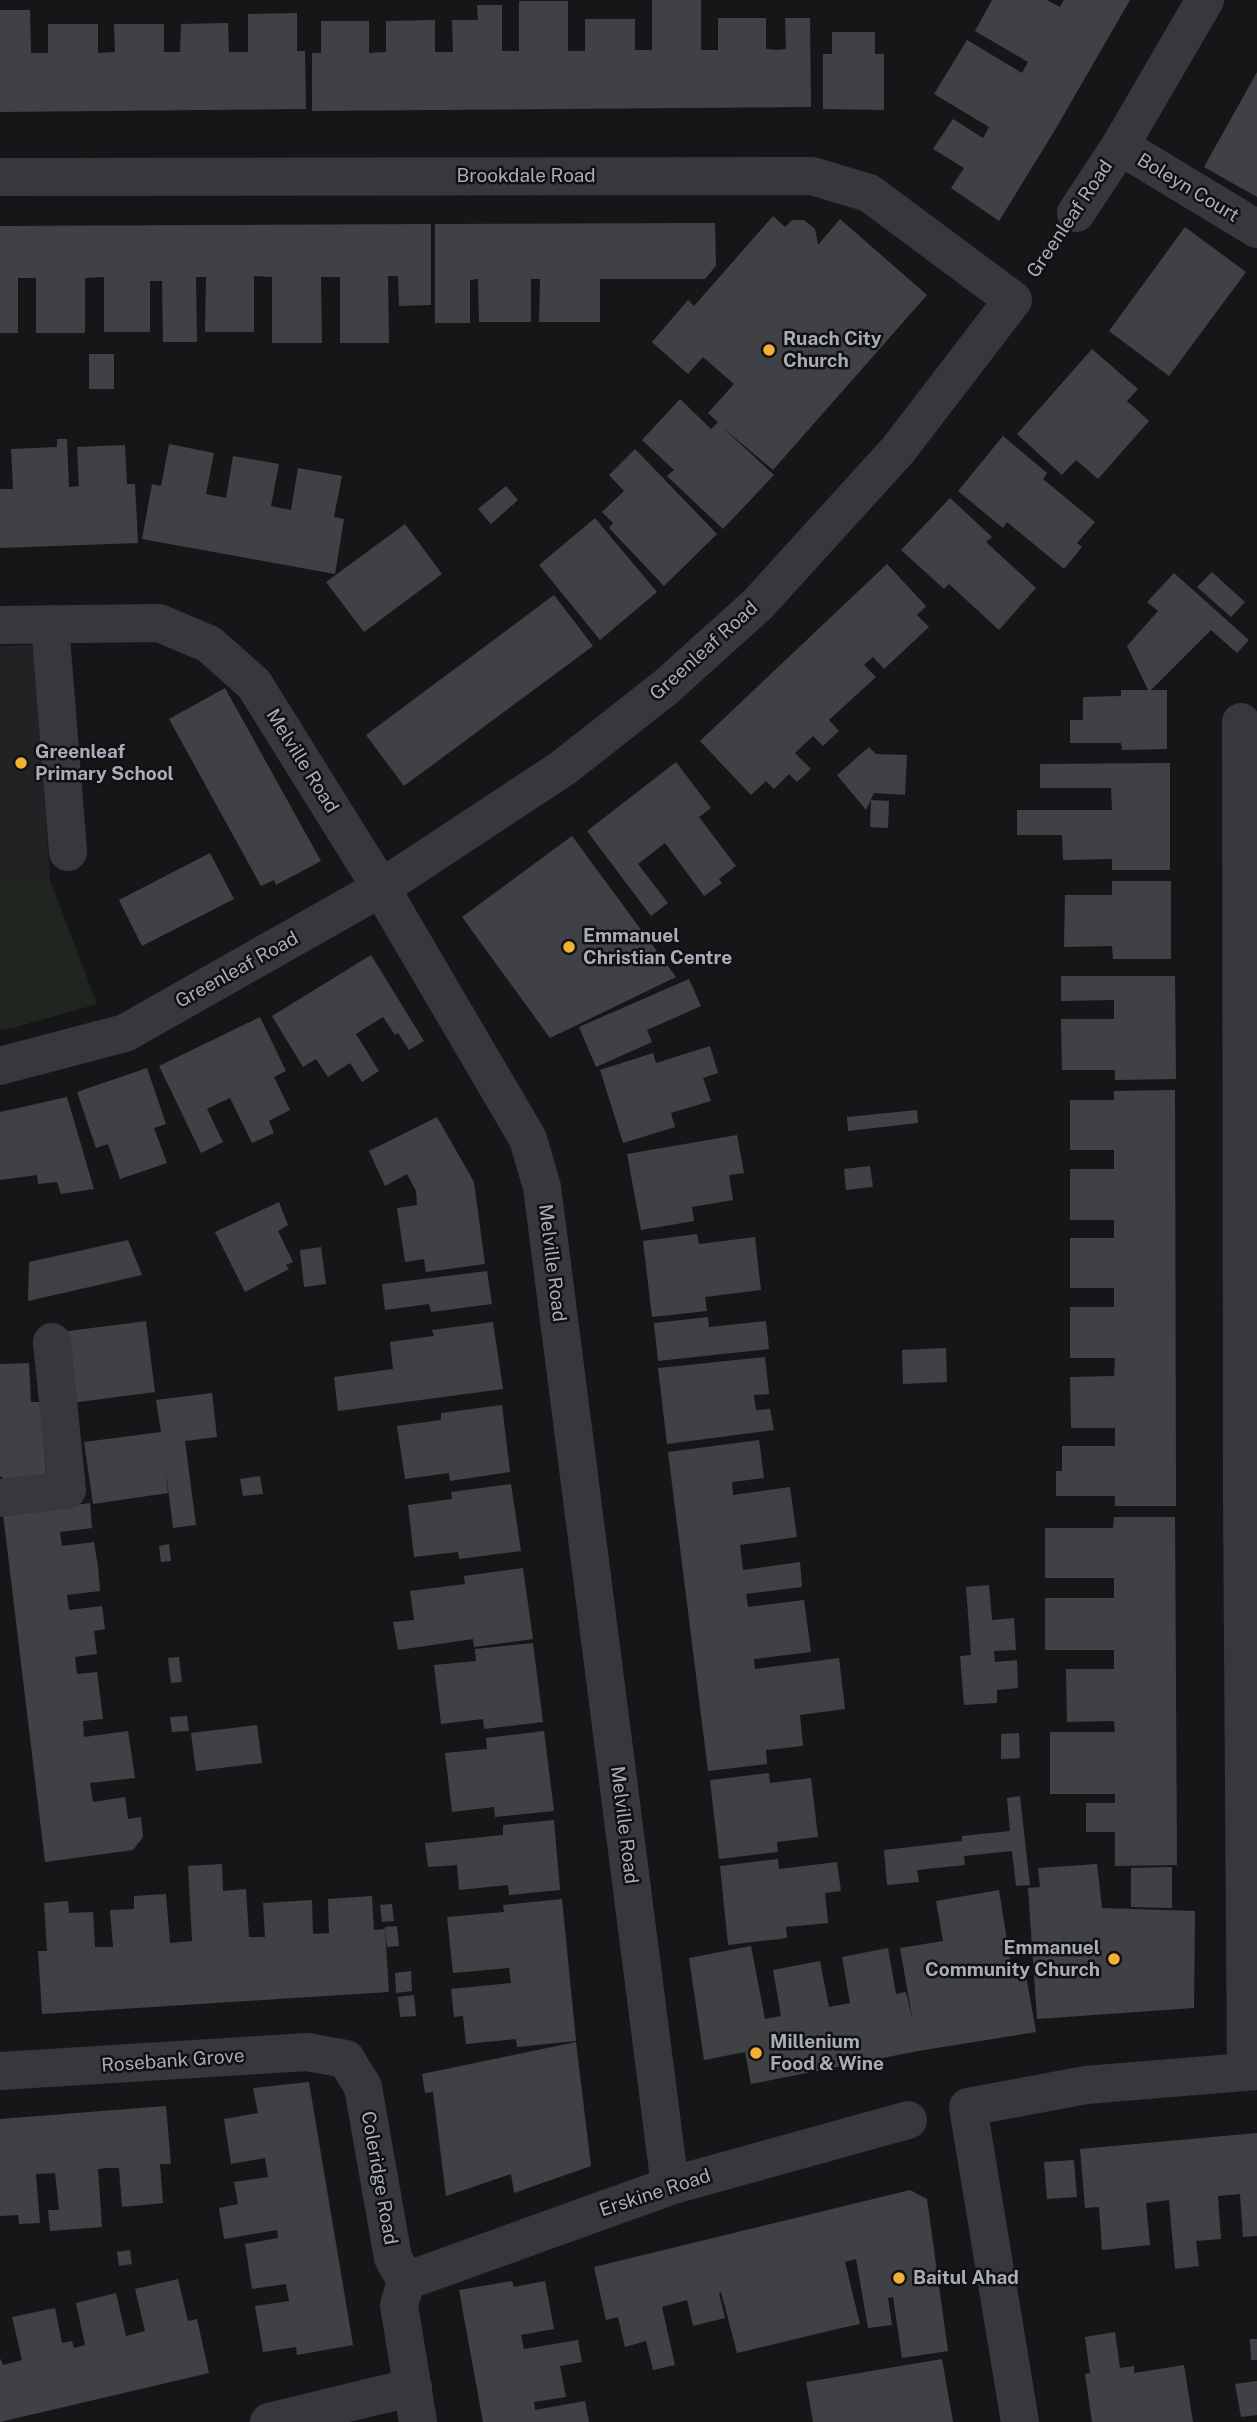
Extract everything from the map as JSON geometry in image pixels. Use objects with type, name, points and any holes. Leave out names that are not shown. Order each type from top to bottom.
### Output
[{"type":"street","name":"Greenleaf Road","points":[[1076,213],[1120,146],[1205,0]]},
{"type":"street","name":"Boleyn Court","points":[[1120,146],[1257,229]]},
{"type":"street","name":"Brookdale Road","points":[[0,177],[812,176],[869,193],[1013,300]]},
{"type":"street","name":"Greenleaf Road","points":[[0,1066],[125,1033],[381,888],[563,768],[666,687],[758,604],[898,450],[1013,300]]},
{"type":"street","name":"Melville Road","points":[[0,625],[159,623],[209,644],[254,684],[381,888],[528,1139],[542,1187],[670,2186]]},
{"type":"street","points":[[50,624],[68,852]]},
{"type":"street","points":[[1020,2422],[968,2107],[1086,2085],[1251,2071],[1249,933],[1241,722]]},
{"type":"street","points":[[0,1498],[67,1490],[52,1342]]},
{"type":"street","name":"Rosebank Grove","points":[[0,2071],[307,2052],[346,2059]]},
{"type":"street","name":"Coleridge Road","points":[[346,2059],[363,2087],[393,2258],[406,2281]]},
{"type":"street","name":"Erskine Road","points":[[406,2281],[670,2186],[908,2120]]},
{"type":"street","points":[[269,2422],[416,2405],[399,2305],[406,2281]]},
{"type":"path","name":"Greenleaf Road","points":[[1013,300],[1076,213]]},
{"type":"shaded area","name":"Greenleaf Primary School","points":[[34,645],[50,880],[0,881],[0,646]]},
{"type":"shaded area","points":[[50,880],[97,1004],[0,1030],[0,881]]},
{"type":"building","points":[[652,0],[701,0],[701,50],[718,50],[718,18],[766,18],[766,49],[777,50],[786,49],[785,18],[810,18],[811,107],[312,111],[312,53],[321,53],[321,21],[369,21],[369,53],[386,52],[386,21],[435,20],[435,52],[453,52],[452,20],[478,20],[477,5],[502,5],[502,51],[519,51],[519,1],[568,1],[568,51],[585,51],[585,19],[635,19],[635,50],[652,50]]},
{"type":"building","points":[[992,0],[1047,0],[1060,7],[1064,0],[1130,0],[999,221],[951,188],[964,168],[933,149],[953,119],[983,138],[989,127],[934,94],[967,40],[1022,73],[1028,62],[975,31]]},
{"type":"building","points":[[0,10],[30,10],[31,53],[48,53],[48,24],[98,24],[98,53],[115,52],[114,24],[164,24],[164,52],[180,52],[181,24],[228,23],[229,52],[248,52],[248,14],[297,13],[297,51],[305,51],[306,109],[0,112]]},
{"type":"building","points":[[832,32],[875,32],[875,54],[884,54],[884,110],[823,109],[823,54],[832,54]]},
{"type":"building","points":[[1257,72],[1257,197],[1204,167]]},
{"type":"building","name":"Ruach City Church","points":[[773,216],[785,227],[792,220],[804,220],[815,229],[818,245],[840,219],[927,295],[773,470],[721,426],[774,475],[723,529],[667,476],[674,470],[642,440],[680,399],[711,429],[718,422],[708,413],[734,384],[703,357],[688,374],[652,342],[688,300],[694,306]]},
{"type":"building","points":[[715,223],[716,266],[705,279],[600,279],[600,322],[539,322],[540,279],[531,279],[531,322],[479,322],[478,279],[470,280],[470,323],[435,323],[435,224]]},
{"type":"building","points":[[431,224],[431,305],[399,306],[398,276],[388,276],[389,343],[340,343],[340,277],[321,277],[322,343],[272,343],[272,277],[254,276],[254,332],[205,332],[206,277],[196,277],[197,342],[163,342],[162,281],[150,281],[150,332],[104,332],[104,277],[85,278],[85,333],[36,333],[36,278],[18,278],[18,333],[0,333],[0,226]]},
{"type":"building","points":[[1185,227],[1246,272],[1169,376],[1109,331]]},
{"type":"building","points":[[1092,349],[1138,389],[1127,401],[1149,421],[1098,479],[1076,460],[1062,475],[1017,434]]},
{"type":"building","points":[[89,354],[114,354],[114,389],[89,389]]},
{"type":"building","points":[[1003,436],[1047,473],[1043,479],[1095,522],[1077,543],[1082,547],[1064,569],[1007,522],[1003,528],[958,491]]},
{"type":"building","points":[[57,439],[67,439],[69,487],[79,486],[77,447],[125,445],[127,484],[135,484],[138,543],[0,548],[0,489],[13,489],[11,449],[57,447]]},
{"type":"building","points":[[169,444],[214,453],[206,494],[226,498],[233,456],[279,464],[271,506],[280,508],[291,510],[298,468],[342,476],[334,517],[344,519],[335,574],[142,539],[152,484],[161,486]]},
{"type":"building","points":[[635,449],[717,534],[664,586],[609,528],[613,523],[602,512],[624,491],[609,475]]},
{"type":"building","points":[[506,486],[518,500],[491,524],[478,509]]},
{"type":"building","points":[[950,498],[992,537],[986,542],[1036,588],[999,630],[949,584],[944,589],[901,550]]},
{"type":"building","points":[[595,518],[657,592],[600,640],[539,565]]},
{"type":"building","points":[[405,524],[442,574],[364,632],[326,582]]},
{"type":"building","points":[[887,564],[926,606],[917,615],[929,627],[884,669],[873,657],[864,665],[876,677],[829,720],[839,731],[823,746],[813,736],[795,753],[811,769],[797,782],[789,774],[774,789],[766,781],[751,795],[700,741]]},
{"type":"building","points":[[1212,572],[1245,602],[1231,617],[1197,587]]},
{"type":"building","points":[[1174,573],[1249,640],[1237,653],[1211,630],[1151,690],[1167,690],[1167,749],[1122,750],[1121,743],[1070,743],[1070,720],[1083,720],[1083,697],[1121,696],[1121,690],[1148,690],[1127,646],[1158,611],[1147,602]]},
{"type":"building","points":[[554,595],[593,646],[404,786],[366,735]]},
{"type":"building","points":[[225,688],[321,861],[276,885],[274,880],[261,886],[169,719]]},
{"type":"building","points":[[869,747],[876,754],[907,755],[905,795],[874,793],[866,810],[837,775]]},
{"type":"building","points":[[676,762],[711,808],[699,817],[736,866],[719,879],[722,883],[704,896],[665,843],[638,864],[668,903],[651,916],[587,831]]},
{"type":"building","points":[[1170,763],[1170,870],[1112,870],[1112,859],[1063,860],[1062,835],[1017,835],[1017,810],[1112,810],[1111,788],[1040,788],[1040,764]]},
{"type":"building","points":[[871,800],[889,801],[888,828],[870,827]]},
{"type":"building","name":"Emmanuel Christian Centre","points":[[572,836],[676,977],[550,1038],[462,917]]},
{"type":"building","points":[[210,853],[234,899],[142,946],[119,900]]},
{"type":"building","points":[[1112,881],[1171,881],[1171,959],[1113,959],[1112,946],[1064,947],[1065,895],[1112,895]]},
{"type":"building","points":[[371,955],[424,1041],[409,1050],[383,1017],[356,1034],[379,1071],[362,1082],[350,1063],[328,1077],[316,1059],[303,1067],[272,1016]]},
{"type":"building","points":[[1061,976],[1175,976],[1176,1079],[1115,1080],[1115,1070],[1062,1070],[1061,1019],[1114,1019],[1114,1000],[1061,1001]]},
{"type":"building","points":[[689,979],[701,1006],[647,1030],[652,1042],[596,1067],[579,1027]]},
{"type":"building","points":[[260,1017],[286,1071],[274,1077],[290,1110],[269,1121],[274,1133],[252,1143],[230,1098],[219,1103],[207,1109],[223,1142],[201,1153],[159,1066]]},
{"type":"building","points":[[710,1046],[718,1073],[703,1078],[711,1101],[671,1113],[675,1127],[623,1143],[600,1070],[653,1053],[656,1063]]},
{"type":"building","points":[[147,1068],[166,1124],[154,1128],[167,1163],[120,1179],[108,1144],[96,1148],[77,1092]]},
{"type":"building","points":[[1175,1090],[1176,1506],[1115,1506],[1115,1496],[1056,1496],[1056,1471],[1062,1471],[1062,1446],[1115,1446],[1115,1428],[1071,1428],[1070,1377],[1114,1376],[1115,1358],[1070,1358],[1070,1307],[1114,1307],[1114,1288],[1070,1288],[1070,1238],[1114,1238],[1114,1220],[1070,1220],[1070,1169],[1114,1169],[1114,1150],[1070,1150],[1070,1100],[1114,1100],[1114,1091]]},
{"type":"building","points":[[67,1097],[94,1189],[61,1194],[57,1182],[38,1184],[37,1175],[0,1180],[0,1112]]},
{"type":"building","points":[[917,1110],[918,1123],[848,1131],[847,1117]]},
{"type":"building","points":[[437,1117],[474,1182],[485,1264],[426,1272],[424,1259],[405,1262],[397,1208],[417,1205],[416,1191],[407,1174],[385,1186],[369,1151]]},
{"type":"building","points":[[737,1135],[744,1173],[729,1175],[733,1200],[692,1207],[694,1221],[641,1230],[627,1154]]},
{"type":"building","points":[[870,1166],[873,1187],[846,1190],[844,1169]]},
{"type":"building","points":[[279,1202],[288,1225],[278,1231],[293,1262],[286,1265],[289,1269],[245,1292],[215,1232]]},
{"type":"building","points":[[697,1234],[699,1244],[755,1237],[761,1290],[705,1297],[707,1311],[652,1317],[643,1241]]},
{"type":"building","points":[[128,1240],[142,1275],[28,1301],[29,1262]]},
{"type":"building","points":[[321,1247],[326,1284],[304,1287],[300,1250]]},
{"type":"building","points":[[487,1271],[492,1304],[431,1312],[429,1304],[385,1310],[382,1284]]},
{"type":"building","points":[[708,1317],[709,1327],[766,1321],[769,1349],[658,1361],[654,1323]]},
{"type":"building","points":[[146,1321],[155,1392],[71,1403],[61,1332]]},
{"type":"building","points":[[493,1322],[503,1389],[338,1411],[334,1377],[393,1369],[390,1342],[434,1336],[432,1330]]},
{"type":"building","points":[[946,1348],[947,1382],[903,1384],[902,1350]]},
{"type":"building","points":[[765,1357],[769,1394],[754,1395],[756,1410],[770,1409],[774,1430],[667,1444],[658,1368]]},
{"type":"building","points":[[29,1363],[31,1402],[41,1402],[46,1476],[4,1479],[0,1476],[0,1364]]},
{"type":"building","points":[[212,1393],[217,1437],[185,1441],[196,1525],[173,1528],[165,1464],[168,1493],[93,1504],[84,1442],[161,1432],[156,1400]]},
{"type":"building","points":[[502,1405],[510,1472],[450,1481],[449,1473],[405,1479],[397,1426],[441,1420],[441,1413]]},
{"type":"building","points":[[759,1440],[764,1478],[732,1482],[733,1495],[790,1487],[797,1537],[740,1545],[743,1570],[800,1562],[802,1587],[746,1594],[748,1607],[804,1600],[811,1652],[754,1659],[755,1669],[839,1658],[845,1709],[800,1715],[803,1746],[766,1750],[767,1764],[708,1771],[668,1452]]},
{"type":"building","points":[[260,1476],[263,1494],[243,1496],[240,1479]]},
{"type":"building","points":[[511,1484],[521,1551],[459,1559],[458,1552],[414,1557],[408,1505],[452,1499],[451,1492]]},
{"type":"building","points":[[90,1503],[92,1528],[60,1532],[62,1546],[94,1542],[98,1567],[100,1591],[67,1595],[69,1610],[102,1606],[105,1629],[94,1631],[97,1654],[75,1657],[77,1674],[97,1672],[103,1719],[83,1721],[84,1737],[128,1731],[135,1778],[90,1783],[93,1802],[125,1797],[128,1819],[141,1817],[143,1837],[133,1850],[45,1862],[3,1514]]},
{"type":"building","points":[[1114,1517],[1175,1517],[1177,1865],[1115,1866],[1115,1832],[1086,1832],[1086,1803],[1115,1803],[1115,1794],[1050,1794],[1050,1732],[1115,1732],[1114,1721],[1067,1722],[1066,1669],[1114,1669],[1114,1650],[1045,1650],[1045,1598],[1114,1598],[1114,1578],[1045,1578],[1045,1528],[1113,1528]]},
{"type":"building","points":[[169,1544],[171,1561],[161,1562],[159,1546]]},
{"type":"building","points":[[523,1568],[533,1639],[474,1647],[473,1639],[398,1650],[393,1622],[414,1620],[410,1591],[465,1584],[464,1576]]},
{"type":"building","points":[[989,1585],[992,1620],[1014,1618],[1016,1650],[994,1651],[995,1662],[1017,1660],[1018,1688],[997,1690],[997,1703],[964,1705],[960,1656],[971,1655],[966,1587]]},
{"type":"building","points":[[533,1643],[543,1722],[484,1729],[483,1719],[441,1724],[434,1665],[476,1661],[475,1649]]},
{"type":"building","points":[[179,1657],[182,1682],[171,1683],[168,1658]]},
{"type":"building","points":[[187,1716],[189,1731],[172,1732],[170,1717]]},
{"type":"building","points":[[257,1725],[262,1763],[196,1771],[191,1733]]},
{"type":"building","points":[[544,1731],[554,1811],[495,1817],[494,1807],[452,1812],[445,1753],[487,1749],[486,1738]]},
{"type":"building","points":[[1019,1733],[1020,1758],[1001,1759],[1001,1734]]},
{"type":"building","points":[[769,1773],[770,1783],[811,1778],[818,1837],[777,1842],[778,1852],[719,1859],[710,1780]]},
{"type":"building","points":[[1020,1796],[1030,1885],[1016,1886],[1012,1851],[964,1856],[965,1865],[917,1870],[919,1882],[887,1885],[884,1850],[962,1841],[962,1836],[1010,1831],[1007,1798]]},
{"type":"building","points":[[554,1820],[560,1890],[509,1895],[508,1885],[459,1890],[457,1865],[428,1867],[425,1843],[503,1835],[503,1825]]},
{"type":"building","points":[[778,1859],[779,1869],[837,1862],[841,1891],[825,1893],[828,1923],[786,1927],[787,1938],[728,1945],[720,1866]]},
{"type":"building","points":[[222,1864],[223,1891],[246,1889],[249,1937],[265,1937],[263,1903],[312,1900],[313,1934],[329,1933],[328,1899],[372,1896],[374,1930],[385,1929],[389,1992],[42,2014],[38,1951],[47,1951],[44,1903],[68,1901],[69,1913],[93,1912],[95,1947],[113,1947],[110,1910],[134,1909],[134,1896],[166,1894],[170,1943],[192,1941],[188,1866]]},
{"type":"building","name":"Emmanuel Community Church","points":[[1097,1864],[1102,1908],[1195,1911],[1194,2008],[1037,2019],[1028,1888],[1040,1887],[1038,1868]]},
{"type":"building","points":[[1172,1867],[1172,1908],[1131,1907],[1131,1868]]},
{"type":"building","points":[[999,1890],[1012,1972],[1025,1970],[1036,2032],[918,2051],[751,2084],[745,2052],[704,2060],[689,1958],[751,1946],[765,2019],[781,2016],[773,1970],[820,1961],[829,2007],[850,2003],[842,1957],[888,1948],[896,1994],[906,1992],[913,2022],[900,1948],[943,1941],[936,1901]]},
{"type":"building","points":[[562,1899],[576,2041],[517,2047],[516,2039],[466,2044],[463,2016],[454,2017],[451,1989],[511,1983],[509,1968],[453,1973],[447,1917],[504,1912],[503,1905]]},
{"type":"building","points":[[392,1904],[394,1921],[382,1922],[380,1905]]},
{"type":"building","points":[[397,1926],[399,1946],[387,1947],[385,1927]]},
{"type":"building","points":[[411,1971],[412,1991],[396,1993],[395,1973]]},
{"type":"building","points":[[414,1995],[416,2016],[400,2017],[398,1997]]},
{"type":"building","points":[[576,2042],[591,2166],[514,2193],[511,2174],[446,2196],[433,2092],[425,2093],[422,2074]]},
{"type":"building","points":[[309,2082],[353,2345],[297,2355],[296,2347],[263,2352],[255,2306],[289,2301],[286,2284],[252,2289],[245,2244],[278,2238],[277,2230],[224,2239],[219,2208],[238,2204],[234,2182],[268,2177],[265,2158],[231,2164],[224,2119],[258,2113],[253,2088]]},
{"type":"building","points":[[166,2106],[171,2164],[160,2164],[163,2203],[122,2207],[119,2168],[108,2168],[98,2169],[102,2227],[50,2231],[48,2210],[59,2210],[55,2173],[36,2174],[40,2223],[19,2224],[18,2215],[0,2216],[0,2119]]},
{"type":"building","points":[[1257,2133],[1257,2236],[1243,2237],[1240,2194],[1218,2196],[1221,2239],[1196,2241],[1199,2266],[1175,2269],[1169,2200],[1146,2203],[1150,2245],[1102,2250],[1099,2207],[1085,2208],[1080,2149]]},
{"type":"building","points":[[1074,2160],[1077,2197],[1047,2199],[1044,2162]]},
{"type":"building","points":[[910,2190],[927,2199],[948,2351],[902,2358],[893,2297],[888,2298],[892,2325],[868,2328],[856,2259],[845,2262],[860,2324],[737,2353],[721,2292],[719,2293],[725,2318],[693,2326],[687,2300],[662,2307],[675,2365],[653,2370],[646,2341],[625,2347],[618,2317],[606,2320],[594,2267]]},
{"type":"building","points":[[130,2250],[132,2264],[119,2266],[117,2252]]},
{"type":"building","points":[[178,2279],[188,2321],[197,2319],[209,2373],[0,2422],[0,2358],[3,2365],[22,2360],[12,2317],[55,2308],[62,2343],[72,2341],[74,2348],[85,2345],[76,2303],[116,2293],[126,2336],[145,2331],[135,2289]]},
{"type":"building","points":[[512,2281],[514,2287],[545,2281],[554,2329],[521,2335],[524,2349],[578,2340],[582,2362],[560,2366],[566,2397],[534,2402],[535,2410],[585,2401],[589,2422],[483,2422],[459,2290]]},
{"type":"building","points":[[1115,2332],[1120,2368],[1134,2366],[1134,2373],[1184,2365],[1193,2422],[1092,2422],[1085,2374],[1090,2373],[1085,2337]]},
{"type":"building","points":[[1250,2339],[1257,2339],[1257,2360],[1251,2360]]},
{"type":"building","points":[[942,2359],[953,2422],[813,2422],[806,2382]]},
{"type":"building","points":[[1257,2381],[1257,2415],[1241,2417],[1235,2384]]},
{"type":"place","name":"Ruach City Church","points":[[769,350]]},
{"type":"place","name":"Greenleaf Primary School","points":[[21,763]]},
{"type":"place","name":"Emmanuel Christian Centre","points":[[569,947]]},
{"type":"place","name":"Emmanuel Community Church","points":[[1114,1959]]},
{"type":"place","name":"Millenium Food & Wine","points":[[756,2053]]},
{"type":"place","name":"Baitul Ahad","points":[[899,2278]]}]
